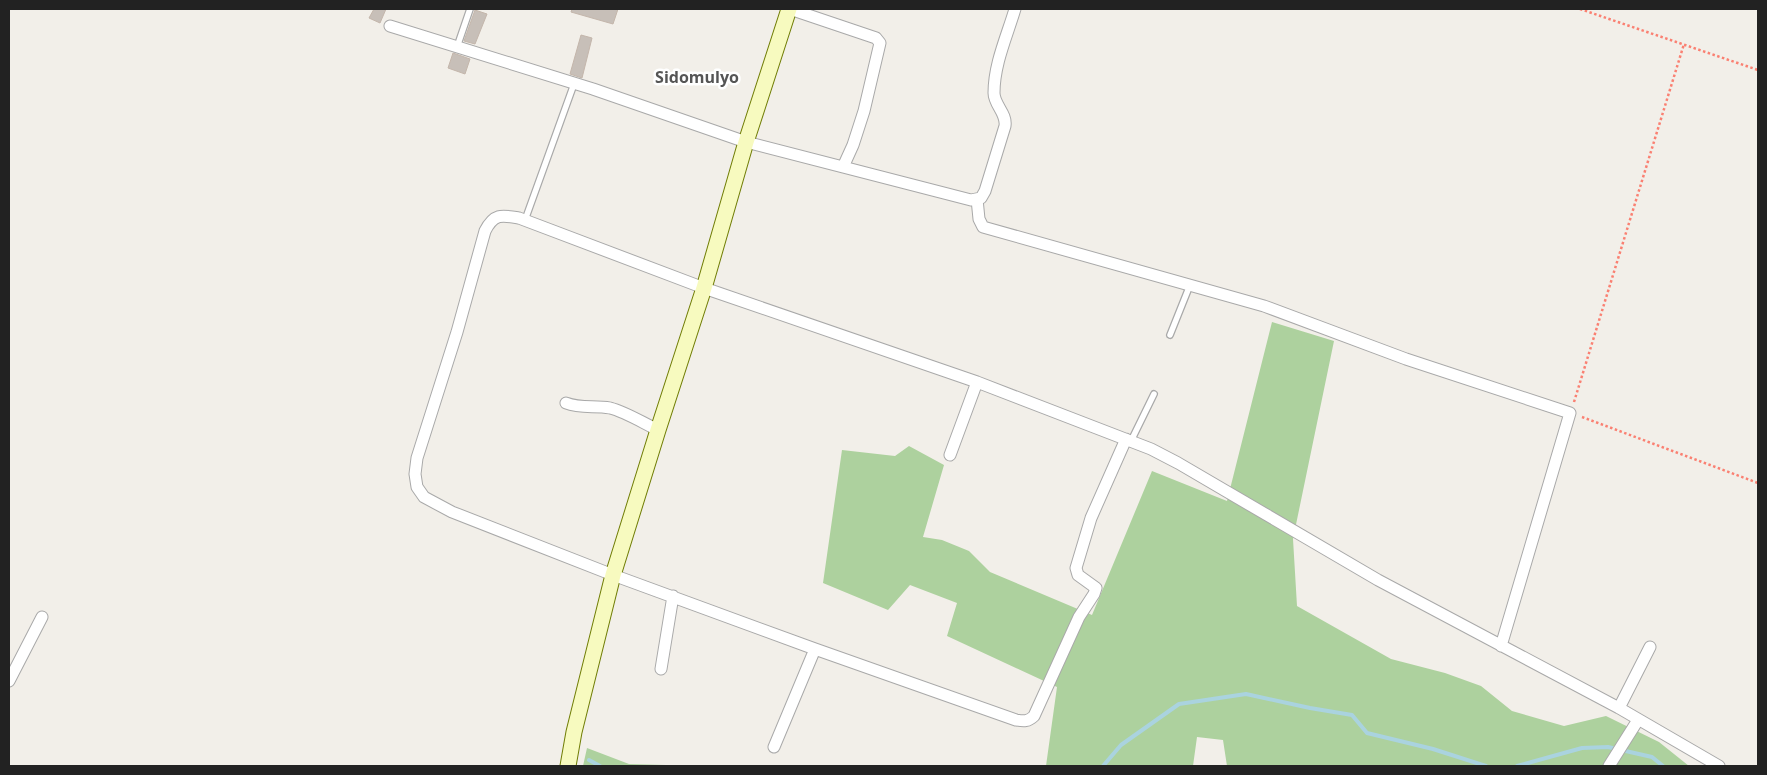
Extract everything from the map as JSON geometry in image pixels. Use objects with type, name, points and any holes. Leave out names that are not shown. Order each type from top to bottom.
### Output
[{"type":"main road","points":[[568,766],[574,732],[613,575],[704,288],[746,142],[790,9]]},
{"type":"street","points":[[790,9],[876,38],[880,43],[864,111],[843,167]]},
{"type":"street","points":[[390,26],[574,84],[746,142],[971,200],[981,198],[986,191],[1005,126],[1005,118],[995,100],[994,91],[997,66],[1015,9]]},
{"type":"street","points":[[977,199],[979,219],[984,226],[1264,306],[1406,359],[1570,413],[1501,646]]},
{"type":"street","points":[[1128,440],[1091,518],[1076,568],[1078,575],[1096,588],[1094,594],[1079,616],[1034,716],[1030,720],[1016,720],[814,649],[613,575],[452,512],[424,497],[417,487],[415,474],[417,458],[457,332],[485,231],[493,219],[499,216],[525,220],[704,288],[977,382],[1128,440],[1151,449],[1378,580],[1619,708],[1719,766]]},
{"type":"street","points":[[950,455],[977,382]]},
{"type":"street","points":[[566,403],[577,407],[605,407],[614,409],[658,430]]},
{"type":"street","points":[[661,669],[673,596]]},
{"type":"street","points":[[9,680],[42,617]]},
{"type":"street","points":[[1619,708],[1650,647]]},
{"type":"street","points":[[774,747],[814,649]]},
{"type":"street","points":[[1611,762],[1638,720]]},
{"type":"lane","points":[[457,47],[470,9]]},
{"type":"lane","points":[[525,220],[574,84]]},
{"type":"lane","points":[[1170,335],[1190,285]]},
{"type":"lane","points":[[1128,440],[1154,394]]},
{"type":"path","points":[[1580,9],[1758,70]]},
{"type":"path","points":[[1684,44],[1570,413],[1758,483]]},
{"type":"green space","points":[[1272,322],[1334,341],[1293,539],[1297,606],[1391,659],[1445,673],[1481,686],[1512,711],[1564,726],[1606,716],[1659,742],[1689,766],[1227,766],[1223,740],[1197,737],[1193,766],[1046,766],[1057,687],[947,636],[957,603],[910,585],[888,610],[823,583],[842,450],[895,456],[909,446],[944,465],[923,537],[942,540],[969,551],[990,572],[1092,615],[1152,471],[1227,501]]},
{"type":"green space","points":[[587,748],[629,764],[703,766],[583,766]]},
{"type":"building","points":[[374,9],[386,9],[380,23],[369,18]]},
{"type":"building","points":[[572,9],[618,9],[613,24],[571,12]]},
{"type":"building","points":[[475,10],[487,14],[475,44],[464,41]]},
{"type":"building","points":[[581,35],[592,38],[582,78],[570,74]]},
{"type":"building","points":[[453,53],[470,59],[465,74],[448,68]]},
{"type":"waterway","points":[[1103,766],[1121,745],[1179,704],[1246,694],[1352,715],[1367,733],[1433,749],[1486,766]]},
{"type":"waterway","points":[[1517,766],[1582,748],[1608,747],[1652,757],[1663,766]]},
{"type":"waterway","points":[[589,760],[600,766]]},
{"type":"district","name":"Sidomulyo","points":[[697,77]]}]
